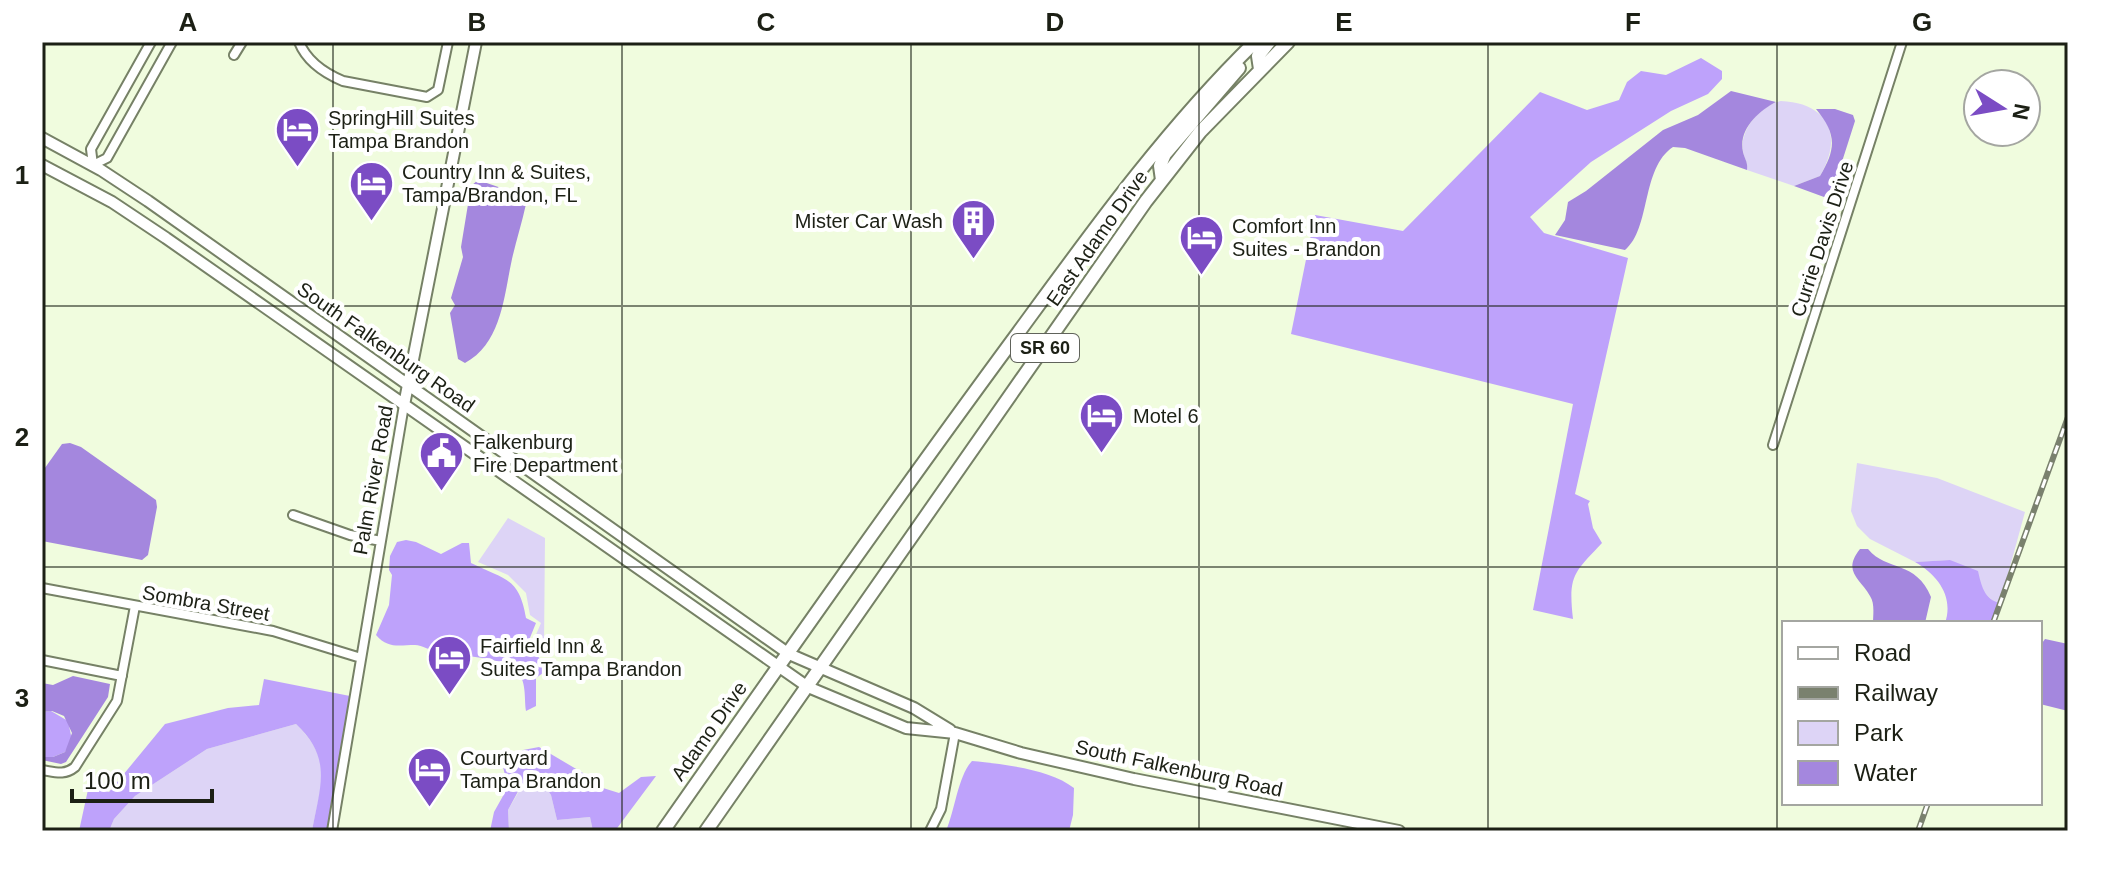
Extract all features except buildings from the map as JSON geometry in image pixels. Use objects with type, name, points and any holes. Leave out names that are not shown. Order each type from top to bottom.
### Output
[{"type":"main road","name":"SR 60","points":[[1244,52],[1255,42]]},
{"type":"main road","points":[[1260,69],[1258,56],[1269,42]]},
{"type":"main road","name":"East Adamo Drive","points":[[820,669],[1162,180],[1200,132],[1288,42]]},
{"type":"main road","points":[[1162,180],[1160,166],[1165,154],[1238,70],[1244,52]]},
{"type":"main road","name":"East Adamo Drive","points":[[789,654],[953,419],[1080,245],[1172,131],[1244,52]]},
{"type":"main road","name":"Adamo Drive","points":[[663,831],[789,654]]},
{"type":"main road","name":"SR 60","points":[[706,831],[820,669]]},
{"type":"street","points":[[83,185],[93,165],[91,149],[151,42]]},
{"type":"street","points":[[93,165],[107,158],[172,42]]},
{"type":"street","points":[[234,55],[242,42]]},
{"type":"street","points":[[299,42],[303,52],[317,66],[343,81],[427,97],[438,90],[448,42]]},
{"type":"street","name":"Palm River Road","points":[[332,831],[404,405],[476,42]]},
{"type":"street","name":"Currie Davis Drive","points":[[1773,445],[1902,42]]},
{"type":"street","name":"South Falkenburg Road","points":[[42,138],[93,165],[148,201],[789,654],[914,708],[955,733]]},
{"type":"street","name":"South Falkenburg Road","points":[[42,165],[83,185],[166,238],[808,687],[906,728],[955,733],[1021,753],[1122,777],[1399,831]]},
{"type":"street","points":[[476,457],[487,440]]},
{"type":"street","points":[[577,526],[589,512]]},
{"type":"street","points":[[293,515],[350,535],[381,541]]},
{"type":"street","name":"Sombra Street","points":[[42,588],[273,631],[361,658]]},
{"type":"street","points":[[42,770],[60,773],[75,767],[117,701],[135,606]]},
{"type":"street","points":[[42,660],[122,676]]},
{"type":"street","points":[[930,831],[941,809],[955,733]]},
{"type":"green space","points":[[1781,101],[1810,108],[1827,124],[1831,135],[1831,147],[1820,176],[1794,186],[1747,170],[1743,151],[1744,135],[1753,120],[1773,103]]},
{"type":"green space","points":[[1857,463],[1937,478],[2025,512],[2000,603],[1994,602],[1950,560],[1915,562],[1870,539],[1857,526],[1851,511]]},
{"type":"green space","points":[[508,518],[545,538],[544,646],[532,644],[541,623],[530,615],[526,593],[508,575],[478,562]]},
{"type":"green space","points":[[296,724],[316,750],[322,774],[312,831],[109,831],[114,819],[135,796],[207,749]]},
{"type":"green space","points":[[542,782],[551,795],[557,820],[590,817],[593,831],[509,831],[508,810],[522,786]]},
{"type":"shaded area","points":[[1701,58],[1722,71],[1722,79],[1708,94],[1671,111],[1591,162],[1530,217],[1544,233],[1628,258],[1575,494],[1590,501],[1593,528],[1602,543],[1575,576],[1571,593],[1573,619],[1533,610],[1573,404],[1291,334],[1315,215],[1403,231],[1540,92],[1587,110],[1619,100],[1627,82],[1641,71],[1666,75]]},
{"type":"shaded area","points":[[406,540],[441,554],[462,543],[469,543],[471,563],[514,587],[526,618],[536,623],[527,645],[545,664],[543,673],[536,678],[536,706],[526,711],[522,679],[516,670],[501,662],[435,651],[418,645],[389,644],[376,635],[389,605],[390,556],[397,542]]},
{"type":"shaded area","points":[[1950,560],[1978,571],[1987,595],[2000,603],[1994,621],[1945,621],[1947,604],[1942,588],[1931,573],[1915,562]]},
{"type":"shaded area","points":[[264,679],[350,696],[327,831],[312,831],[321,774],[315,749],[296,724],[207,749],[135,796],[114,819],[109,831],[79,831],[89,785],[109,792],[165,724],[228,708],[259,705]]},
{"type":"shaded area","points":[[51,711],[68,721],[72,740],[65,752],[42,757],[42,712]]},
{"type":"shaded area","points":[[539,747],[603,788],[619,793],[641,777],[656,776],[615,831],[593,831],[590,817],[557,820],[551,795],[542,782],[521,786],[508,810],[509,831],[490,831],[494,812],[508,787],[503,767],[523,750]]},
{"type":"shaded area","points":[[972,761],[1039,772],[1074,788],[1069,831],[946,831],[960,784]]},
{"type":"water","points":[[1731,91],[1776,102],[1763,110],[1747,128],[1742,144],[1747,170],[1685,148],[1673,147],[1656,169],[1639,228],[1625,250],[1555,235],[1565,220],[1568,202],[1663,130],[1698,115]]},
{"type":"water","points":[[1816,109],[1835,109],[1853,115],[1855,121],[1832,193],[1824,197],[1794,186],[1820,176],[1829,157],[1831,133]]},
{"type":"water","points":[[478,180],[516,193],[526,204],[494,331],[487,343],[465,363],[458,359],[450,313],[455,305],[451,298],[463,257],[461,247],[471,186]]},
{"type":"water","points":[[62,444],[81,447],[156,500],[148,555],[142,560],[42,541],[42,472]]},
{"type":"water","points":[[1860,549],[1868,549],[1884,561],[1918,577],[1931,597],[1925,621],[1873,621],[1872,599],[1854,574],[1855,557]]},
{"type":"water","points":[[2045,639],[2068,644],[2068,711],[2042,704],[2042,643]]},
{"type":"water","points":[[73,676],[110,684],[108,697],[66,762],[61,764],[42,760],[42,757],[65,752],[72,733],[64,716],[52,711],[42,712],[42,683],[53,685]]},
{"type":"railway","points":[[1994,621],[2068,417]]},
{"type":"railway","points":[[1918,831],[1927,805]]},
{"type":"place","name":"SpringHill Suites Tampa Brandon","points":[[297,169]]},
{"type":"place","name":"Country Inn & Suites, Tampa/Brandon, FL","points":[[371,222]]},
{"type":"place","name":"Mister Car Wash","points":[[974,260]]},
{"type":"place","name":"Comfort Inn Suites - Brandon","points":[[1201,276]]},
{"type":"place","name":"Motel 6","points":[[1102,455]]},
{"type":"place","name":"Falkenburg Fire Department","points":[[442,492]]},
{"type":"place","name":"Fairfield Inn & Suites Tampa Brandon","points":[[449,696]]},
{"type":"place","name":"Courtyard Tampa Brandon","points":[[429,808]]}]
